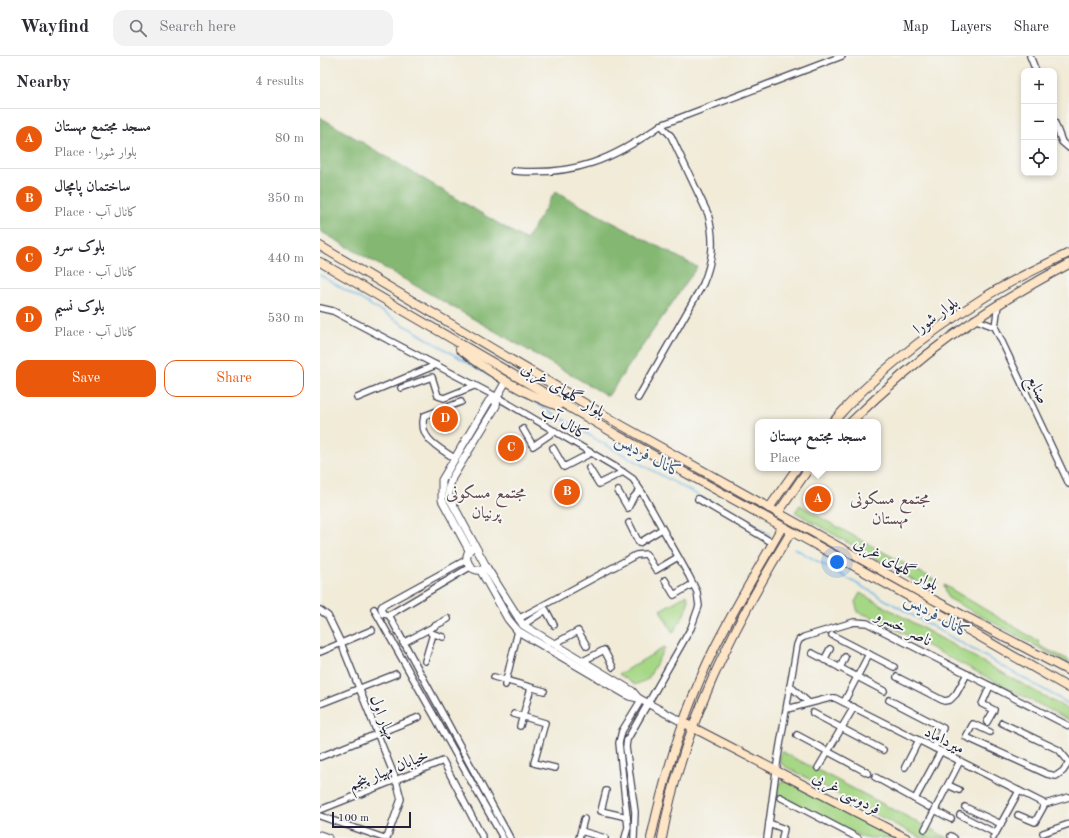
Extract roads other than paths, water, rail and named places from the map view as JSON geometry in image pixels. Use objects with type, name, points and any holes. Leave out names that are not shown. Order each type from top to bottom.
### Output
[{"type":"main road","name":"بلوار گلهای غربی","points":[[320,246],[614,421],[934,600],[1069,671]]},
{"type":"main road","name":"بلوار شورا","points":[[836,419],[882,374],[932,333],[986,296],[1069,253]]},
{"type":"main road","name":"بلوار گلهای غربی","points":[[320,262],[689,476],[862,571],[1069,688]]},
{"type":"main road","name":"بلوار شورا","points":[[854,419],[907,370],[974,319],[999,303],[1069,264]]},
{"type":"main road","points":[[437,331],[487,370],[522,391],[584,416]]},
{"type":"main road","points":[[689,476],[689,467],[695,466]]},
{"type":"main road","points":[[769,508],[795,471]]},
{"type":"main road","points":[[778,513],[807,471]]},
{"type":"main road","points":[[651,838],[666,775],[684,723],[714,650],[744,590],[782,527]]},
{"type":"main road","points":[[662,838],[668,807],[692,728],[739,623],[791,532]]},
{"type":"main road","points":[[773,543],[779,543],[781,549]]},
{"type":"main road","points":[[862,571],[867,570],[865,562]]},
{"type":"main road","name":"فردوسی غربی","points":[[684,723],[906,838]]},
{"type":"street","points":[[514,171],[554,172],[579,167],[602,159],[636,143],[661,125],[842,56]]},
{"type":"street","points":[[1030,56],[1035,68]]},
{"type":"street","points":[[638,398],[703,284],[710,266],[712,253],[712,228],[708,214],[671,136],[661,125]]},
{"type":"street","points":[[1057,129],[1062,142],[1069,148]]},
{"type":"street","points":[[974,319],[996,327],[999,303]]},
{"type":"street","name":"کانال آب","points":[[320,308],[333,311],[496,397],[633,479],[694,584],[699,606],[697,616],[642,701]]},
{"type":"street","name":"صنایع","points":[[996,327],[1069,484]]},
{"type":"street","points":[[357,398],[436,365]]},
{"type":"street","points":[[401,388],[432,377],[438,396],[444,398],[474,386]]},
{"type":"street","points":[[506,381],[496,397],[488,401],[442,480],[441,493],[445,506],[484,569],[508,619],[518,631],[629,696],[642,701],[684,723]]},
{"type":"street","points":[[472,548],[449,497],[449,488],[452,478],[496,406],[496,397]]},
{"type":"street","points":[[454,458],[433,444],[427,438],[422,425],[424,416],[461,402]]},
{"type":"street","points":[[523,429],[533,446],[555,431]]},
{"type":"street","points":[[553,448],[564,467],[591,453]]},
{"type":"street","points":[[589,468],[599,484],[622,472]]},
{"type":"street","points":[[618,492],[628,508],[633,498],[640,490]]},
{"type":"street","points":[[698,499],[773,543]]},
{"type":"street","points":[[629,523],[639,542],[662,529]]},
{"type":"street","points":[[472,548],[466,560],[382,606],[382,611],[503,838]]},
{"type":"street","points":[[520,622],[636,555],[646,554],[656,570],[678,557]]},
{"type":"street","points":[[466,560],[470,567],[475,570],[484,569]]},
{"type":"street","points":[[385,616],[470,567]]},
{"type":"street","points":[[484,569],[520,622],[632,691],[642,701]]},
{"type":"street","points":[[665,580],[674,595],[694,584]]},
{"type":"street","points":[[374,609],[385,616],[404,643],[510,838]]},
{"type":"street","name":"مهیار اول","points":[[320,610],[328,616],[341,643],[376,734],[396,780],[401,799],[387,838]]},
{"type":"street","points":[[520,622],[546,610],[554,625]]},
{"type":"street","points":[[404,643],[448,618]]},
{"type":"street","name":"ناصر خسرو","points":[[767,838],[776,770],[790,686],[799,640],[804,636],[861,621],[867,623],[1069,726]]},
{"type":"street","points":[[320,652],[372,630]]},
{"type":"street","points":[[505,683],[518,631]]},
{"type":"street","points":[[554,644],[578,631],[587,646]]},
{"type":"street","points":[[425,632],[443,637]]},
{"type":"street","points":[[425,661],[434,634]]},
{"type":"street","points":[[832,635],[894,667]]},
{"type":"street","points":[[824,660],[830,649]]},
{"type":"street","points":[[583,661],[604,650],[613,668]]},
{"type":"street","points":[[812,653],[884,691]]},
{"type":"street","points":[[844,702],[869,654]]},
{"type":"street","points":[[840,668],[845,657]]},
{"type":"street","points":[[320,704],[396,674]]},
{"type":"street","points":[[897,677],[944,701],[950,700],[956,694],[967,674]]},
{"type":"street","points":[[494,677],[505,683],[544,691]]},
{"type":"street","points":[[790,686],[809,703]]},
{"type":"street","points":[[987,722],[994,710],[982,704],[990,686]]},
{"type":"street","points":[[520,726],[531,688]]},
{"type":"street","name":"میرداماد","points":[[787,709],[830,698],[844,702],[1045,804]]},
{"type":"street","points":[[889,700],[943,728],[934,748]]},
{"type":"street","points":[[625,838],[628,827],[619,743],[622,730],[642,701]]},
{"type":"street","points":[[634,838],[635,812],[626,747],[629,734],[642,701]]},
{"type":"street","points":[[818,768],[854,707]]},
{"type":"street","points":[[813,713],[883,750]]},
{"type":"street","points":[[514,714],[545,723],[534,763],[555,768]]},
{"type":"street","points":[[320,757],[418,717]]},
{"type":"street","points":[[990,732],[973,724],[966,737],[1046,774],[1056,776],[1063,771],[1069,762],[1059,750],[1002,723]]},
{"type":"street","points":[[797,735],[868,773]]},
{"type":"street","points":[[905,766],[919,740]]},
{"type":"street","points":[[915,799],[941,751]]},
{"type":"street","name":"خیابان مهیار پنجم","points":[[320,810],[443,761],[483,838]]},
{"type":"street","points":[[925,830],[960,761]]},
{"type":"street","points":[[875,777],[930,807]]},
{"type":"street","points":[[948,785],[959,790]]},
{"type":"street","points":[[606,791],[601,811],[627,817]]},
{"type":"street","points":[[960,815],[994,836],[1019,791]]},
{"type":"street","points":[[780,797],[858,838]]},
{"type":"street","points":[[1018,814],[1035,822],[1045,804],[1069,798]]},
{"type":"street","points":[[965,807],[1001,824]]},
{"type":"street","points":[[935,810],[951,819]]},
{"type":"street","points":[[320,816],[384,838]]},
{"type":"street","points":[[579,838],[584,819]]},
{"type":"street","points":[[769,823],[784,829],[782,838]]},
{"type":"street","points":[[1043,833],[1069,824]]},
{"type":"street","points":[[581,832],[605,838]]},
{"type":"street","points":[[320,835],[328,838]]},
{"type":"waterway","name":"کانال فردیس","points":[[320,275],[490,376]]},
{"type":"waterway","name":"کانال فردیس","points":[[523,395],[604,444],[769,534]]},
{"type":"waterway","name":"کانال فردیس","points":[[794,548],[1069,704]]},
{"type":"place","name":"بلوک نسیم","points":[[445,419]]},
{"type":"place","name":"بلوک سرو","points":[[511,448]]},
{"type":"place","name":"ساختمان پامچال","points":[[567,492]]},
{"type":"place","name":"مسجد مجتمع مهستان","points":[[818,499]]},
{"type":"district","name":"مجتمع مسکونی پرنیان","points":[[486,502]]},
{"type":"district","name":"مجتمع مسکونی مهستان","points":[[890,508]]}]
